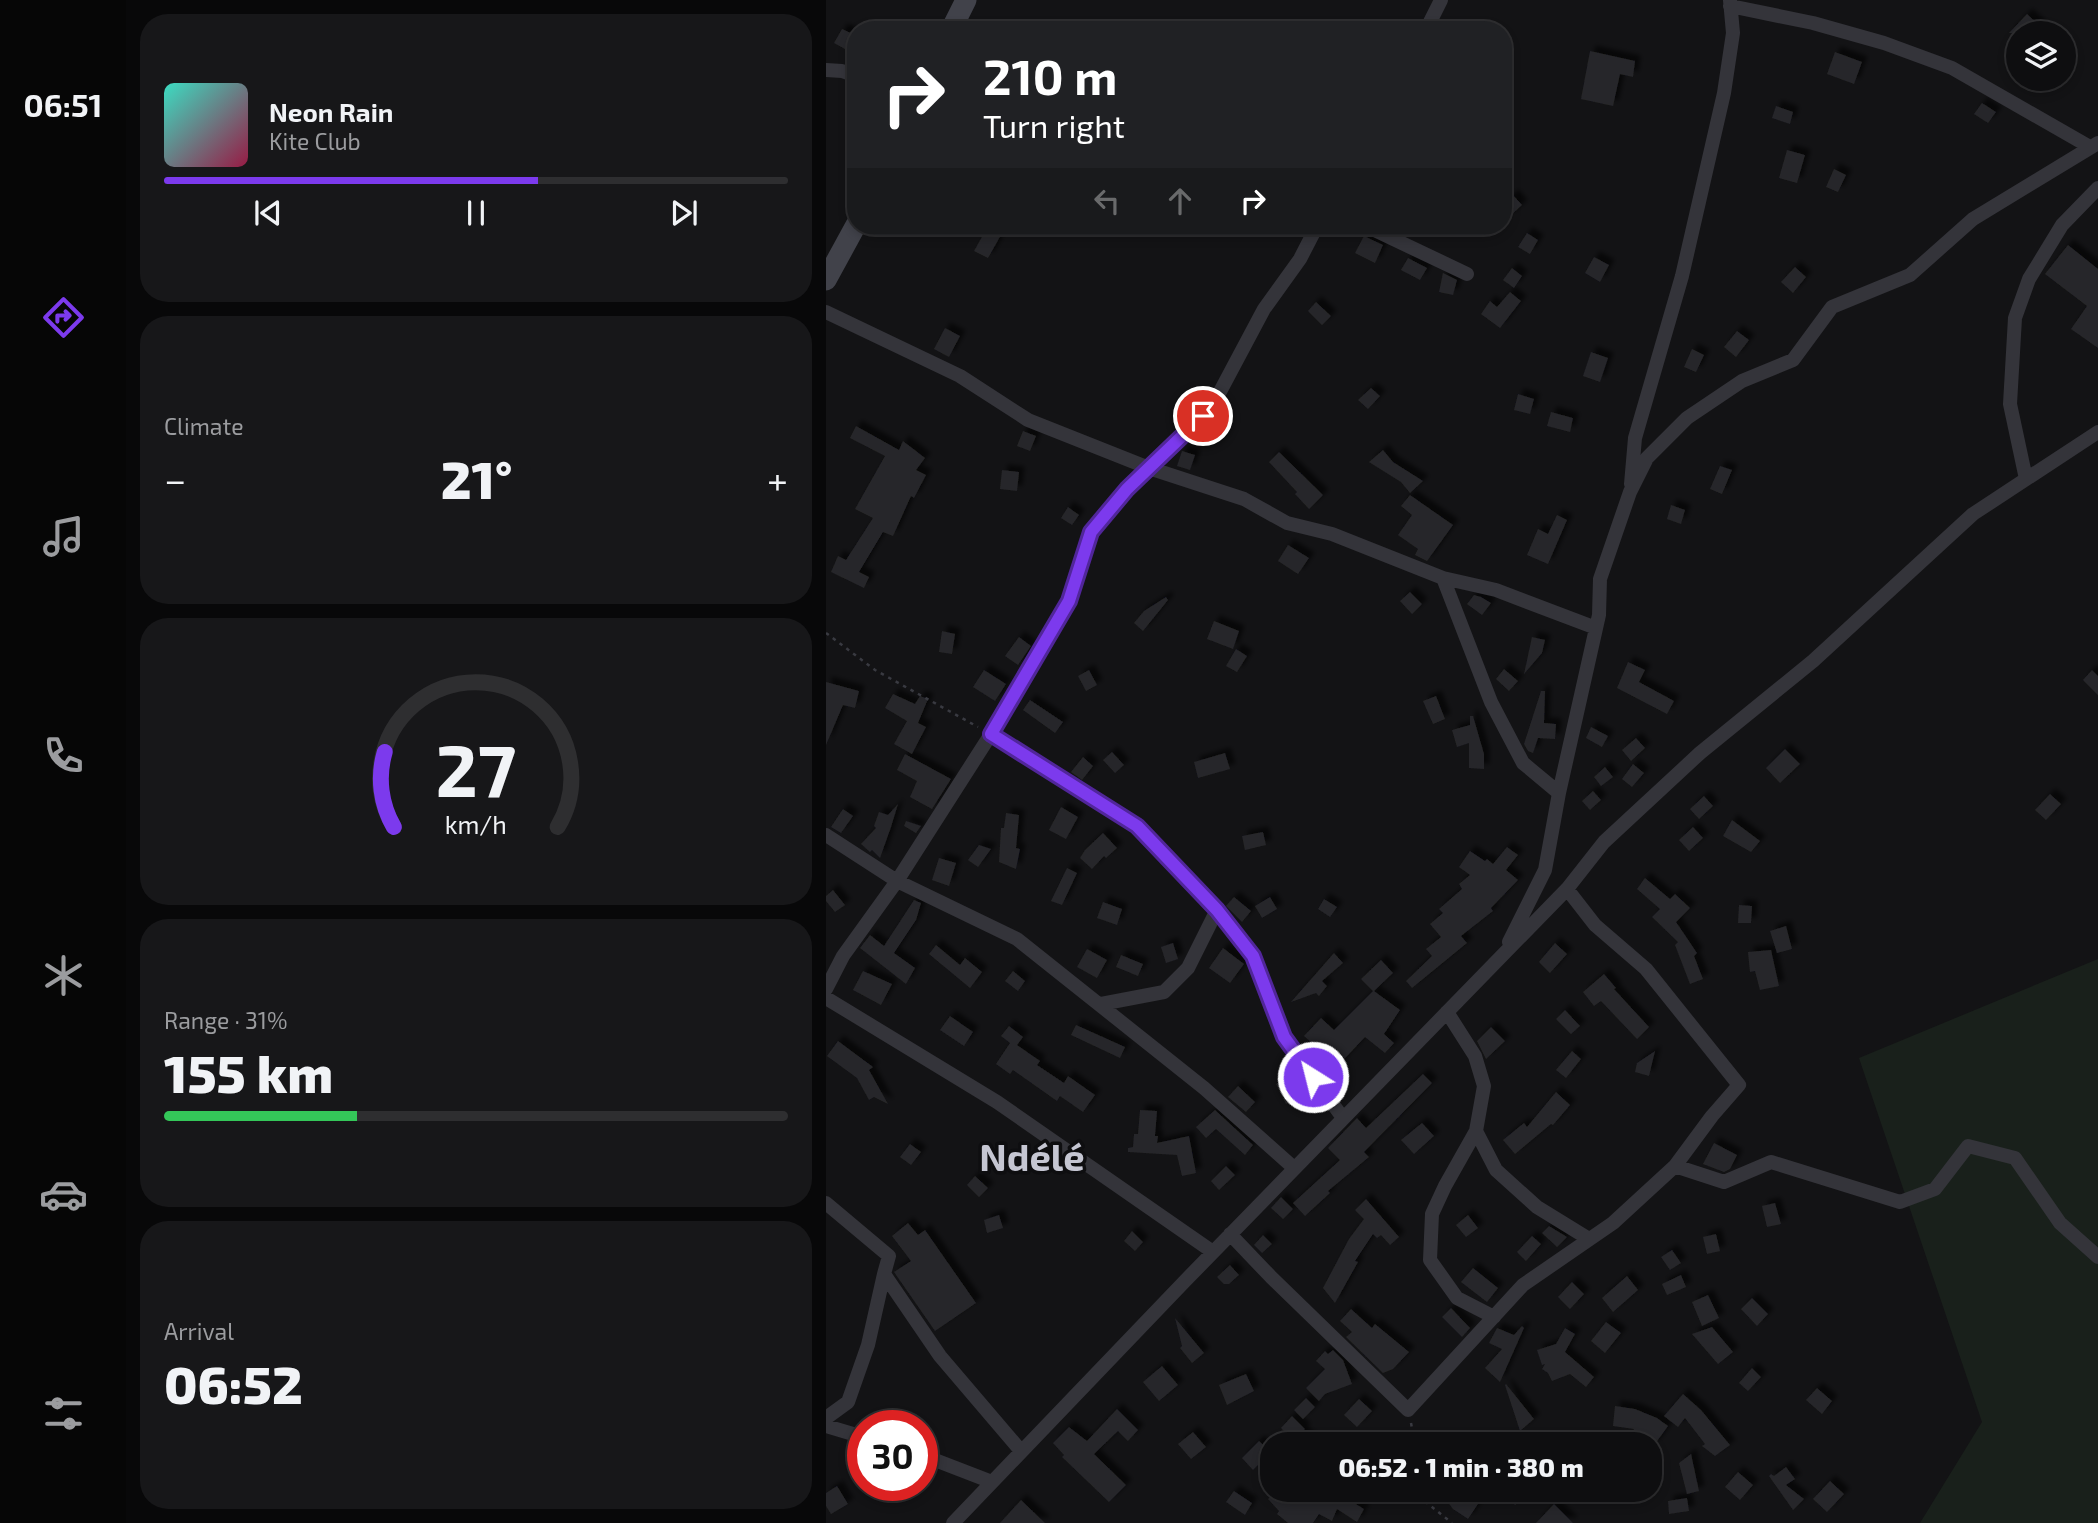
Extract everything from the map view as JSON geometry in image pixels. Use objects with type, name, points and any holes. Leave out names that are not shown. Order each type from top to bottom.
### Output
[{"type":"main road","points":[[956,21],[966,0]]},
{"type":"main road","points":[[826,281],[851,235]]},
{"type":"street","points":[[1430,21],[1441,0]]},
{"type":"street","points":[[1630,492],[1635,438],[1682,276],[1724,93],[1733,33],[1730,2],[1860,36],[1952,68],[2094,145]]},
{"type":"street","points":[[826,70],[847,73]]},
{"type":"street","points":[[1503,953],[1545,870],[1559,793],[1600,615],[1600,579],[1630,492],[1647,458],[1687,418],[1742,380],[1793,360],[1832,307],[1910,275],[1973,219],[2094,145]]},
{"type":"street","points":[[2026,479],[2010,404],[2015,318],[2029,279],[2062,225],[2098,188]]},
{"type":"street","points":[[826,989],[843,956],[897,881],[991,734],[1069,601],[1091,532],[1127,489],[1191,429],[1214,403],[1264,309],[1300,259],[1312,235]]},
{"type":"street","points":[[1385,235],[1467,274]]},
{"type":"street","points":[[826,312],[960,376],[1028,420],[1149,468],[1244,499],[1287,523],[1332,534],[1443,578],[1496,590],[1596,628]]},
{"type":"street","points":[[953,1523],[1567,889],[1604,842],[1700,753],[1814,662],[1973,514],[2098,432]]},
{"type":"street","points":[[1443,578],[1491,702],[1524,763],[1559,793]]},
{"type":"street","points":[[991,734],[1137,826],[1217,910],[1253,956],[1284,1037],[1343,1118]]},
{"type":"street","points":[[826,835],[897,881],[1017,939],[1204,1088],[1294,1168]]},
{"type":"street","points":[[1230,1234],[1408,1410],[1524,1284],[1613,1223],[1675,1166],[1739,1085],[1646,970],[1595,925],[1567,889]]},
{"type":"street","points":[[1101,1004],[1164,992],[1188,968],[1217,910]]},
{"type":"street","points":[[826,998],[997,1102],[1213,1252]]},
{"type":"street","points":[[1447,1012],[1475,1056],[1484,1086],[1476,1131],[1432,1214],[1430,1260],[1457,1298],[1494,1317]]},
{"type":"street","points":[[1476,1131],[1496,1170],[1536,1207],[1589,1239]]},
{"type":"street","points":[[1675,1166],[1724,1182],[1771,1162],[1900,1202],[1935,1189],[1968,1146],[2015,1158],[2060,1223],[2098,1257]]},
{"type":"street","points":[[826,1203],[889,1256],[868,1345],[848,1402],[826,1419]]},
{"type":"street","points":[[884,1274],[940,1356],[1021,1451]]},
{"type":"street","points":[[826,1426],[847,1432]]},
{"type":"street","points":[[938,1461],[992,1482]]},
{"type":"path","points":[[826,633],[875,670],[991,734]]},
{"type":"path","points":[[1408,1410],[1413,1432]]},
{"type":"path","points":[[1425,1502],[1452,1523]]},
{"type":"shaded area","points":[[2098,959],[2098,1523],[1920,1523],[1982,1422],[1859,1058]]},
{"type":"building","points":[[2027,14],[2035,21],[2020,21]]},
{"type":"building","points":[[842,29],[847,31],[845,49],[834,43]]},
{"type":"building","points":[[1590,51],[1635,61],[1633,77],[1620,74],[1613,106],[1581,99]]},
{"type":"building","points":[[1835,52],[1862,62],[1854,84],[1827,74]]},
{"type":"building","points":[[1982,103],[1996,112],[1988,123],[1974,114]]},
{"type":"building","points":[[1776,106],[1793,112],[1790,124],[1772,118]]},
{"type":"building","points":[[1787,150],[1805,155],[1797,183],[1779,178]]},
{"type":"building","points":[[1834,169],[1846,175],[1838,192],[1826,187]]},
{"type":"building","points":[[1512,196],[1522,205],[1512,214]]},
{"type":"building","points":[[1527,233],[1538,240],[1530,254],[1518,247]]},
{"type":"building","points":[[983,235],[1001,235],[988,258],[974,251]]},
{"type":"building","points":[[1364,236],[1383,245],[1375,263],[1355,253]]},
{"type":"building","points":[[2068,245],[2098,269],[2098,348],[2071,329],[2087,306],[2045,274]]},
{"type":"building","points":[[1594,257],[1609,265],[1600,282],[1585,273]]},
{"type":"building","points":[[1408,258],[1427,268],[1420,280],[1401,270]]},
{"type":"building","points":[[1795,267],[1806,277],[1793,293],[1781,282]]},
{"type":"building","points":[[1512,268],[1522,276],[1514,288],[1503,280]]},
{"type":"building","points":[[1443,273],[1457,280],[1453,295],[1439,292]]},
{"type":"building","points":[[1510,292],[1521,301],[1500,328],[1481,314],[1490,301],[1497,307]]},
{"type":"building","points":[[1316,302],[1331,316],[1322,325],[1308,311]]},
{"type":"building","points":[[945,328],[960,336],[949,357],[934,349]]},
{"type":"building","points":[[1737,331],[1749,340],[1736,357],[1724,347]]},
{"type":"building","points":[[1692,349],[1704,355],[1696,372],[1684,367]]},
{"type":"building","points":[[1591,352],[1608,358],[1600,382],[1583,376]]},
{"type":"building","points":[[1371,388],[1380,396],[1368,409],[1358,400]]},
{"type":"building","points":[[1518,394],[1534,399],[1530,414],[1514,410]]},
{"type":"building","points":[[1551,412],[1573,418],[1570,432],[1547,426]]},
{"type":"building","points":[[856,426],[899,450],[903,441],[925,458],[916,470],[926,475],[914,498],[911,496],[893,536],[883,532],[859,572],[869,577],[864,588],[831,572],[838,556],[846,560],[873,518],[855,509],[885,456],[850,438]]},
{"type":"building","points":[[1023,431],[1036,436],[1030,451],[1017,446]]},
{"type":"building","points":[[1383,450],[1393,462],[1423,481],[1410,493],[1401,482],[1369,462]]},
{"type":"building","points":[[1182,451],[1195,455],[1190,470],[1177,466]]},
{"type":"building","points":[[1279,452],[1323,495],[1309,509],[1269,462]]},
{"type":"building","points":[[1720,466],[1732,470],[1722,494],[1710,489]]},
{"type":"building","points":[[1002,470],[1019,472],[1017,491],[1000,489]]},
{"type":"building","points":[[1410,495],[1453,525],[1427,561],[1415,555],[1418,549],[1398,535],[1412,515],[1401,506]]},
{"type":"building","points":[[1671,505],[1685,510],[1681,524],[1667,519]]},
{"type":"building","points":[[1068,507],[1079,515],[1072,525],[1061,518]]},
{"type":"building","points":[[1557,515],[1567,520],[1548,564],[1527,555],[1538,529],[1548,534]]},
{"type":"building","points":[[1288,545],[1309,558],[1298,574],[1278,561]]},
{"type":"building","points":[[1410,592],[1422,604],[1412,614],[1400,601]]},
{"type":"building","points":[[1474,595],[1491,603],[1482,615],[1467,604]]},
{"type":"building","points":[[1166,597],[1168,600],[1143,631],[1134,623],[1144,611]]},
{"type":"building","points":[[1214,621],[1239,631],[1233,649],[1207,639]]},
{"type":"building","points":[[942,631],[955,634],[952,654],[939,652]]},
{"type":"building","points":[[1019,637],[1031,646],[1018,665],[1005,656]]},
{"type":"building","points":[[1532,637],[1545,640],[1542,653],[1524,674]]},
{"type":"building","points":[[1236,649],[1247,656],[1237,672],[1226,666]]},
{"type":"building","points":[[1628,662],[1645,670],[1639,682],[1674,701],[1667,714],[1617,688]]},
{"type":"building","points":[[1504,669],[1518,681],[1509,691],[1496,679]]},
{"type":"building","points":[[984,670],[1006,684],[995,701],[973,687]]},
{"type":"building","points":[[1089,670],[1097,685],[1086,691],[1078,676]]},
{"type":"building","points":[[2092,670],[2098,676],[2098,695],[2083,680]]},
{"type":"building","points":[[826,682],[859,691],[855,708],[843,705],[826,745]]},
{"type":"building","points":[[1541,691],[1545,691],[1544,723],[1556,724],[1555,739],[1538,738],[1533,753],[1528,751],[1524,744]]},
{"type":"building","points":[[893,694],[915,704],[920,696],[928,699],[918,723],[926,727],[912,754],[894,744],[907,721],[885,708]]},
{"type":"building","points":[[1436,696],[1445,719],[1433,724],[1423,701]]},
{"type":"building","points":[[1030,700],[1063,722],[1055,733],[1023,710]]},
{"type":"building","points":[[1470,716],[1473,716],[1484,754],[1484,769],[1469,768],[1469,743],[1457,747],[1452,730],[1470,725]]},
{"type":"building","points":[[1591,727],[1608,736],[1602,747],[1586,738]]},
{"type":"building","points":[[1636,738],[1645,748],[1631,761],[1622,750]]},
{"type":"building","points":[[1785,749],[1800,764],[1780,783],[1766,768]]},
{"type":"building","points":[[1112,752],[1124,765],[1115,773],[1103,760]]},
{"type":"building","points":[[1225,753],[1230,769],[1198,778],[1194,762]]},
{"type":"building","points":[[905,754],[951,779],[932,809],[910,797],[917,781],[897,770]]},
{"type":"building","points":[[1083,757],[1093,766],[1082,780],[1071,772]]},
{"type":"building","points":[[1633,764],[1644,773],[1632,787],[1622,779]]},
{"type":"building","points":[[1605,767],[1613,777],[1601,786],[1594,777]]},
{"type":"building","points":[[1593,791],[1601,800],[1590,810],[1582,801]]},
{"type":"building","points":[[2050,794],[2061,804],[2046,820],[2035,810]]},
{"type":"building","points":[[1704,796],[1713,806],[1699,819],[1690,809]]},
{"type":"building","points":[[898,804],[880,858],[861,844],[876,828],[874,826],[879,812],[888,815]]},
{"type":"building","points":[[1061,807],[1078,817],[1066,839],[1049,830]]},
{"type":"building","points":[[843,809],[853,816],[841,833],[831,827]]},
{"type":"building","points":[[1006,813],[1019,815],[1016,848],[1020,849],[1016,869],[999,862],[1001,828],[1004,828]]},
{"type":"building","points":[[1732,820],[1760,841],[1751,852],[1723,836]]},
{"type":"building","points":[[906,821],[921,826],[916,833],[904,826]]},
{"type":"building","points":[[1693,827],[1703,838],[1689,851],[1679,840]]},
{"type":"building","points":[[1263,832],[1266,845],[1245,850],[1242,836]]},
{"type":"building","points":[[1103,833],[1117,848],[1106,858],[1104,856],[1092,869],[1080,858]]},
{"type":"building","points":[[979,845],[991,849],[978,867],[968,860]]},
{"type":"building","points":[[1507,847],[1518,855],[1506,870],[1518,880],[1491,908],[1493,911],[1461,936],[1467,943],[1412,988],[1406,981],[1432,956],[1426,949],[1441,937],[1430,924],[1443,913],[1439,909],[1462,889],[1459,884],[1470,875],[1459,867],[1470,851],[1493,864]]},
{"type":"building","points":[[939,858],[956,863],[949,886],[932,880]]},
{"type":"building","points":[[1067,868],[1077,873],[1062,905],[1051,901]]},
{"type":"building","points":[[1645,878],[1670,899],[1675,894],[1690,908],[1676,922],[1697,953],[1694,956],[1703,979],[1690,984],[1675,945],[1678,942],[1652,917],[1660,909],[1637,889]]},
{"type":"building","points":[[833,890],[845,905],[835,912],[826,901],[826,896]]},
{"type":"building","points":[[1234,897],[1251,911],[1242,922],[1226,906]]},
{"type":"building","points":[[1270,897],[1277,909],[1262,918],[1255,906]]},
{"type":"building","points":[[1324,899],[1337,907],[1330,917],[1318,909]]},
{"type":"building","points":[[914,900],[921,903],[916,920],[894,953],[915,968],[906,984],[860,948],[870,935],[884,946]]},
{"type":"building","points":[[1103,902],[1122,909],[1117,925],[1097,918]]},
{"type":"building","points":[[1739,905],[1752,906],[1751,923],[1738,923]]},
{"type":"building","points":[[1786,926],[1792,949],[1777,953],[1770,931]]},
{"type":"building","points":[[1173,943],[1178,959],[1166,963],[1161,947]]},
{"type":"building","points":[[1555,943],[1567,954],[1550,973],[1539,962]]},
{"type":"building","points":[[936,945],[960,965],[965,958],[982,972],[970,988],[929,954]]},
{"type":"building","points":[[1223,948],[1244,964],[1230,983],[1209,968]]},
{"type":"building","points":[[1087,949],[1107,960],[1097,978],[1077,967]]},
{"type":"building","points":[[1771,950],[1779,986],[1760,990],[1755,971],[1750,972],[1748,952]]},
{"type":"building","points":[[1334,953],[1343,963],[1322,981],[1327,986],[1319,996],[1316,993],[1291,1002]]},
{"type":"building","points":[[1121,955],[1143,964],[1138,976],[1116,967]]},
{"type":"building","points":[[1381,960],[1393,973],[1374,991],[1400,1010],[1384,1034],[1394,1043],[1385,1053],[1365,1037],[1334,1070],[1321,1058],[1324,1054],[1304,1036],[1321,1018],[1334,1030],[1373,991],[1361,979]]},
{"type":"building","points":[[863,971],[892,984],[881,1005],[853,990]]},
{"type":"building","points":[[1013,971],[1025,981],[1018,991],[1005,981]]},
{"type":"building","points":[[1604,974],[1649,1027],[1637,1039],[1601,1001],[1594,1006],[1583,992]]},
{"type":"building","points":[[1565,1010],[1580,1026],[1571,1034],[1556,1019]]},
{"type":"building","points":[[950,1016],[973,1032],[964,1046],[940,1030]]},
{"type":"building","points":[[1076,1025],[1125,1047],[1120,1058],[1071,1035]]},
{"type":"building","points":[[1009,1026],[1023,1037],[1017,1045],[1040,1061],[1037,1065],[1064,1083],[1068,1076],[1095,1095],[1083,1112],[1060,1096],[1057,1101],[1013,1070],[1010,1074],[996,1064],[1010,1043],[1001,1036]]},
{"type":"building","points":[[1491,1027],[1505,1041],[1486,1059],[1477,1041]]},
{"type":"building","points":[[838,1041],[873,1067],[869,1070],[888,1104],[874,1097],[869,1100],[857,1078],[827,1056]]},
{"type":"building","points":[[1572,1051],[1581,1059],[1566,1078],[1556,1070]]},
{"type":"building","points":[[1655,1051],[1649,1076],[1635,1072],[1637,1063]]},
{"type":"building","points":[[1423,1074],[1432,1083],[1364,1152],[1369,1157],[1328,1191],[1330,1193],[1305,1216],[1293,1203],[1340,1160],[1328,1148],[1357,1118],[1366,1128]]},
{"type":"building","points":[[1288,1077],[1299,1097],[1286,1104],[1276,1084]]},
{"type":"building","points":[[1238,1086],[1255,1102],[1246,1112],[1228,1097]]},
{"type":"building","points":[[1556,1092],[1570,1105],[1553,1125],[1515,1154],[1503,1140],[1524,1123],[1527,1127]]},
{"type":"building","points":[[1140,1110],[1157,1111],[1157,1143],[1189,1136],[1196,1173],[1182,1176],[1177,1155],[1128,1152],[1128,1148],[1133,1147],[1134,1134],[1138,1134]]},
{"type":"building","points":[[1215,1110],[1253,1145],[1245,1155],[1216,1129],[1206,1138],[1196,1127]]},
{"type":"building","points":[[1422,1123],[1434,1136],[1414,1154],[1401,1140]]},
{"type":"building","points":[[1714,1143],[1737,1155],[1730,1169],[1724,1172],[1703,1164]]},
{"type":"building","points":[[910,1144],[921,1152],[911,1165],[900,1157]]},
{"type":"building","points":[[1226,1166],[1235,1175],[1219,1190],[1211,1181]]},
{"type":"building","points":[[975,1176],[988,1188],[979,1197],[967,1185]]},
{"type":"building","points":[[1281,1197],[1293,1209],[1283,1219],[1271,1208]]},
{"type":"building","points":[[1366,1199],[1399,1237],[1390,1245],[1381,1235],[1377,1238],[1373,1234],[1355,1261],[1358,1262],[1335,1303],[1323,1288],[1349,1239],[1364,1219],[1355,1210]]},
{"type":"building","points":[[1775,1203],[1781,1224],[1767,1227],[1762,1206]]},
{"type":"building","points":[[999,1215],[1003,1228],[987,1233],[984,1220]]},
{"type":"building","points":[[1468,1215],[1478,1228],[1466,1237],[1456,1225]]},
{"type":"building","points":[[908,1223],[918,1235],[925,1230],[976,1303],[935,1331],[894,1272],[911,1261],[892,1236]]},
{"type":"building","points":[[1549,1226],[1567,1237],[1557,1247],[1542,1233]]},
{"type":"building","points":[[1132,1231],[1143,1242],[1135,1251],[1124,1241]]},
{"type":"building","points":[[1716,1234],[1720,1251],[1707,1254],[1703,1237]]},
{"type":"building","points":[[1263,1235],[1272,1244],[1262,1253],[1254,1245]]},
{"type":"building","points":[[1532,1236],[1541,1244],[1526,1261],[1517,1252]]},
{"type":"building","points":[[1672,1250],[1681,1263],[1670,1270],[1661,1257]]},
{"type":"building","points":[[1230,1265],[1239,1275],[1229,1284],[1224,1284],[1217,1277]]},
{"type":"building","points":[[1473,1268],[1498,1288],[1487,1302],[1461,1282]]},
{"type":"building","points":[[1681,1275],[1686,1287],[1667,1295],[1662,1284]]},
{"type":"building","points":[[1627,1276],[1638,1290],[1613,1312],[1602,1298]]},
{"type":"building","points":[[1572,1282],[1584,1294],[1570,1309],[1558,1297]]},
{"type":"building","points":[[1708,1295],[1719,1318],[1702,1326],[1692,1302]]},
{"type":"building","points":[[1752,1298],[1768,1314],[1757,1326],[1741,1309]]},
{"type":"building","points":[[1451,1308],[1470,1328],[1462,1337],[1442,1317]]},
{"type":"building","points":[[1351,1309],[1372,1328],[1375,1324],[1409,1352],[1393,1369],[1383,1373],[1346,1337],[1352,1332],[1340,1321]]},
{"type":"building","points":[[1175,1318],[1204,1353],[1192,1363],[1180,1348],[1182,1346]]},
{"type":"building","points":[[1606,1322],[1621,1333],[1605,1353],[1591,1341]]},
{"type":"building","points":[[1522,1326],[1524,1328],[1500,1382],[1485,1368],[1502,1349],[1489,1343],[1497,1328],[1514,1335]]},
{"type":"building","points":[[1712,1327],[1733,1352],[1718,1364],[1692,1334]]},
{"type":"building","points":[[1565,1328],[1575,1334],[1565,1352],[1594,1377],[1586,1387],[1570,1374],[1552,1381],[1542,1369],[1545,1364],[1542,1365],[1537,1350],[1556,1344]]},
{"type":"building","points":[[1333,1350],[1343,1360],[1352,1384],[1325,1394],[1319,1401],[1306,1388],[1325,1369],[1316,1361],[1325,1351],[1328,1354]]},
{"type":"building","points":[[1162,1366],[1178,1385],[1159,1401],[1143,1382]]},
{"type":"building","points":[[1752,1368],[1761,1377],[1748,1391],[1739,1383]]},
{"type":"building","points":[[1246,1374],[1254,1391],[1227,1405],[1219,1385]]},
{"type":"building","points":[[1505,1385],[1534,1419],[1520,1431]]},
{"type":"building","points":[[1817,1388],[1832,1401],[1822,1414],[1806,1400]]},
{"type":"building","points":[[1683,1394],[1701,1410],[1730,1445],[1715,1456],[1702,1446],[1705,1444],[1685,1418],[1678,1427],[1664,1416]]},
{"type":"building","points":[[1306,1398],[1315,1407],[1303,1419],[1294,1410]]},
{"type":"building","points":[[1359,1399],[1372,1411],[1357,1427],[1344,1415]]},
{"type":"building","points":[[1615,1406],[1635,1409],[1668,1426],[1662,1434],[1662,1432],[1633,1432],[1634,1429],[1613,1426]]},
{"type":"building","points":[[1117,1409],[1138,1430],[1128,1441],[1118,1431],[1094,1454],[1126,1485],[1109,1502],[1062,1457],[1064,1455],[1053,1443],[1069,1427],[1087,1441]]},
{"type":"building","points":[[1292,1416],[1305,1429],[1302,1432],[1285,1432],[1281,1428]]},
{"type":"building","points":[[1193,1432],[1206,1447],[1191,1459],[1178,1444]]},
{"type":"building","points":[[1260,1442],[1260,1463],[1253,1470],[1242,1458]]},
{"type":"building","points":[[1691,1454],[1699,1491],[1687,1494],[1679,1463]]},
{"type":"building","points":[[1786,1467],[1795,1479],[1786,1485],[1804,1499],[1793,1510],[1769,1476],[1774,1476]]},
{"type":"building","points":[[1738,1472],[1753,1485],[1740,1500],[1725,1487]]},
{"type":"building","points":[[1830,1481],[1844,1494],[1827,1512],[1813,1499]]},
{"type":"building","points":[[837,1486],[848,1504],[831,1514],[826,1506],[826,1493]]},
{"type":"building","points":[[1234,1491],[1252,1503],[1245,1515],[1226,1502]]},
{"type":"building","points":[[1687,1498],[1689,1511],[1669,1514],[1668,1501]]},
{"type":"building","points":[[1021,1500],[1045,1523],[1000,1523]]},
{"type":"building","points":[[1271,1502],[1352,1502],[1364,1509],[1357,1522],[1337,1509],[1332,1521],[1319,1514],[1313,1523],[1288,1523],[1277,1514],[1279,1511]]},
{"type":"building","points":[[1448,1502],[1478,1504],[1468,1519]]},
{"type":"building","points":[[1554,1504],[1573,1523],[1536,1523]]},
{"type":"district","name":"Ndélé","points":[[1032,1158]]},
{"type":"route","points":[[1203,416],[1127,489],[1091,532],[1069,601],[991,734],[1137,826],[1217,910],[1253,956],[1284,1037],[1313,1077]]}]
